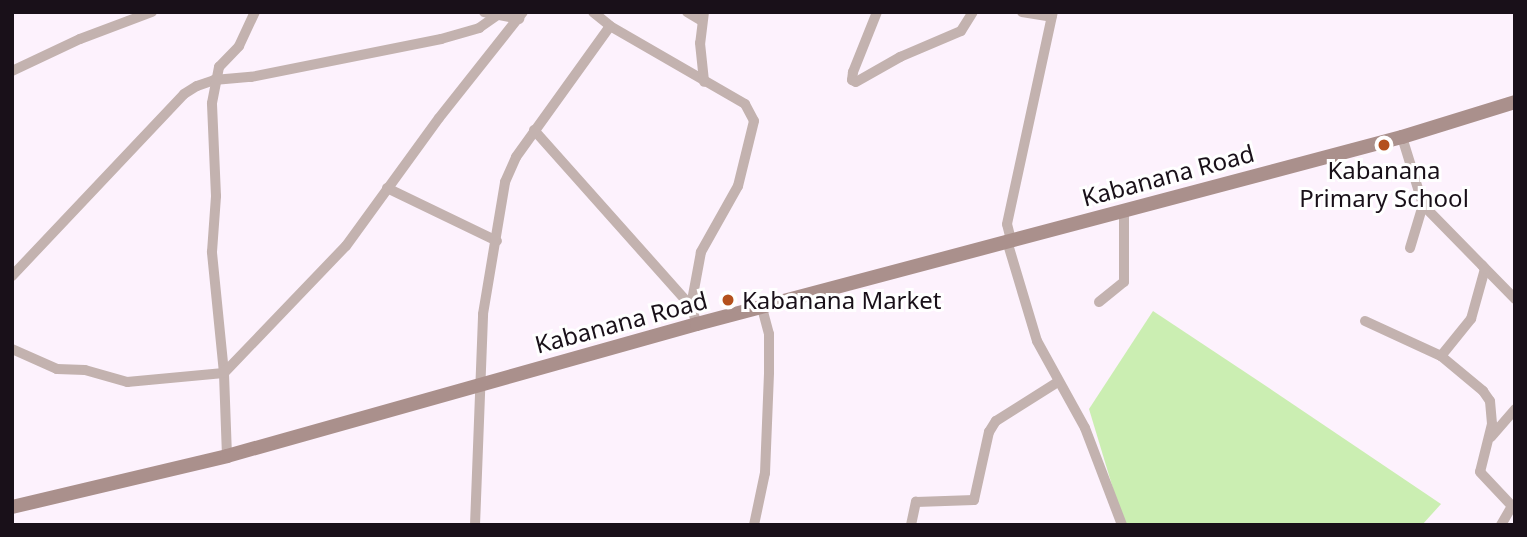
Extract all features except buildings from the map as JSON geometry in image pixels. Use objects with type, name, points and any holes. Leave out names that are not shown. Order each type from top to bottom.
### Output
[{"type":"street","points":[[12,71],[80,39],[152,12]]},
{"type":"street","points":[[227,456],[224,373],[212,252],[216,196],[212,103],[219,68],[239,46],[255,12]]},
{"type":"street","points":[[484,12],[496,16],[521,15]]},
{"type":"street","points":[[593,12],[610,26],[663,54],[704,82],[745,104],[754,121],[738,186],[701,252],[691,306]]},
{"type":"street","points":[[687,12],[703,16],[704,82]]},
{"type":"street","points":[[877,12],[853,72],[852,80],[856,82],[900,57],[961,31],[973,12]]},
{"type":"street","points":[[1022,12],[1053,15],[1007,224],[1009,240],[1037,341],[1085,428],[1122,525]]},
{"type":"street","points":[[12,349],[57,369],[85,370],[127,382],[224,373],[346,246],[387,187],[521,15]]},
{"type":"street","points":[[12,276],[184,94],[215,80],[251,77],[441,39],[479,27],[496,16]]},
{"type":"street","points":[[475,525],[483,314],[505,182],[516,157],[534,130],[610,26]]},
{"type":"street","name":"Kabanana Road","points":[[12,507],[227,456],[697,324],[1402,136],[1515,103]]},
{"type":"street","points":[[1500,107],[1515,114]]},
{"type":"street","points":[[534,130],[691,306],[697,324]]},
{"type":"street","points":[[1402,136],[1423,205],[1515,299]]},
{"type":"street","points":[[387,187],[497,240]]},
{"type":"street","points":[[1410,248],[1423,205]]},
{"type":"street","points":[[1099,302],[1119,288],[1126,276],[1124,211]]},
{"type":"street","points":[[1441,356],[1471,319],[1485,269],[1480,261]]},
{"type":"street","points":[[754,525],[765,473],[768,396],[769,334],[762,307]]},
{"type":"street","points":[[1365,321],[1441,356],[1468,376],[1490,401],[1493,412],[1491,437],[1480,472],[1512,506],[1501,525]]},
{"type":"street","points":[[911,525],[916,502],[974,500],[989,432],[996,421],[1058,382]]},
{"type":"street","points":[[1491,437],[1515,410]]},
{"type":"green space","points":[[1153,311],[1441,504],[1422,525],[1124,525],[1089,409]]},
{"type":"place","name":"Kabanana Primary School","points":[[1384,145]]},
{"type":"place","name":"Kabanana Market","points":[[728,300]]}]
